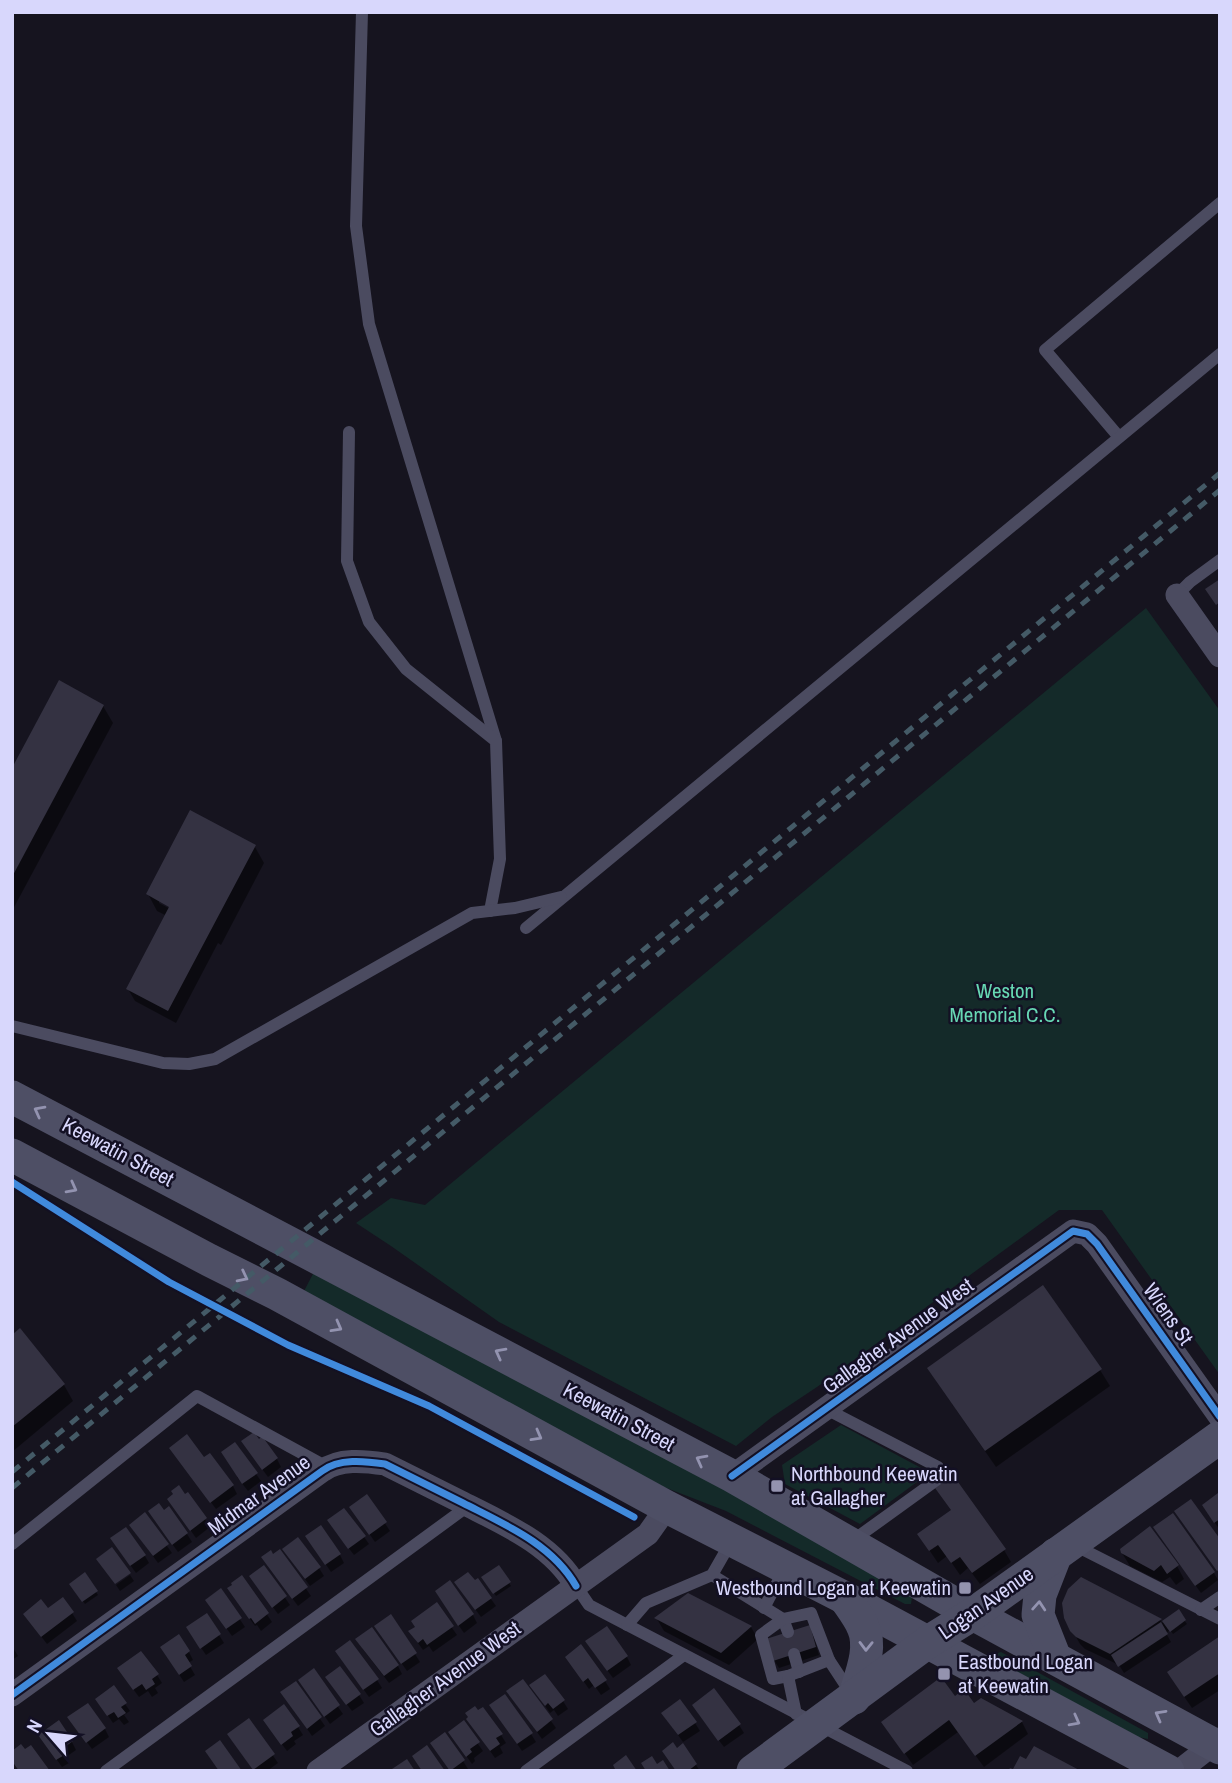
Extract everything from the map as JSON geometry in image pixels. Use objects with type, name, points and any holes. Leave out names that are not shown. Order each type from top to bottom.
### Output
[{"type":"main road","name":"Keewatin Street","points":[[12,1097],[732,1476],[973,1614],[1217,1744]]},
{"type":"main road","points":[[12,1155],[209,1261],[277,1294],[667,1507],[845,1598],[1168,1771]]},
{"type":"main road","name":"Logan Avenue","points":[[753,1771],[808,1719],[854,1698],[928,1642],[973,1614],[1220,1437]]},
{"type":"main road","points":[[1055,1658],[1038,1615],[1040,1595],[1063,1549]]},
{"type":"main road","points":[[845,1598],[867,1636],[865,1660],[854,1698]]},
{"type":"street","points":[[1177,596],[1220,656]]},
{"type":"street","name":"Gallagher Avenue West","points":[[732,1476],[1073,1231],[1087,1234]]},
{"type":"street","name":"Wiens St","points":[[1087,1234],[1097,1244],[1220,1417]]},
{"type":"street","name":"Midmar Avenue","points":[[12,1695],[327,1467],[338,1463],[385,1464],[502,1523],[534,1542],[566,1569],[576,1586]]},
{"type":"street","name":"Gallagher Avenue West","points":[[318,1771],[648,1534],[667,1507]]},
{"type":"street","points":[[1179,1771],[1217,1744]]},
{"type":"lane","points":[[362,12],[356,226],[369,324],[496,741],[500,859],[490,911]]},
{"type":"lane","points":[[1119,437],[1045,350],[1220,203]]},
{"type":"lane","points":[[526,928],[1220,354]]},
{"type":"lane","points":[[349,432],[347,561],[369,622],[406,669],[496,741]]},
{"type":"lane","points":[[1177,596],[1190,582],[1220,560]]},
{"type":"lane","points":[[12,1026],[163,1063],[189,1064],[215,1059],[472,913],[515,908],[565,897]]},
{"type":"lane","points":[[12,1544],[197,1396],[327,1467]]},
{"type":"lane","points":[[826,1409],[938,1467],[938,1479],[849,1543]]},
{"type":"lane","points":[[106,1771],[468,1506]]},
{"type":"lane","points":[[627,1625],[646,1603],[712,1575],[732,1540]]},
{"type":"lane","points":[[1063,1549],[1220,1619]]},
{"type":"lane","points":[[764,1608],[785,1567]]},
{"type":"lane","points":[[712,1575],[786,1625]]},
{"type":"lane","points":[[576,1586],[589,1605],[907,1771]]},
{"type":"lane","points":[[1201,1610],[1220,1597]]},
{"type":"lane","points":[[829,1660],[773,1679],[761,1635],[811,1613],[829,1660],[854,1698]]},
{"type":"lane","points":[[794,1654],[794,1674],[808,1719]]},
{"type":"lane","points":[[526,1771],[684,1655]]},
{"type":"green space","name":"Weston Memorial C.C.","points":[[1146,608],[1220,711],[1220,1375],[1102,1210],[1059,1210],[772,1417],[736,1446],[499,1322],[356,1223],[391,1198],[425,1205]]},
{"type":"green space","points":[[316,1268],[705,1474],[912,1597],[911,1604],[905,1604],[726,1511],[664,1487],[303,1293]]},
{"type":"green space","points":[[841,1425],[923,1469],[925,1476],[860,1524],[785,1484],[782,1465]]},
{"type":"green space","points":[[1001,1652],[1148,1733],[1148,1739],[1138,1737],[1008,1667],[995,1654]]},
{"type":"building","points":[[1220,579],[1220,602],[1216,605],[1205,589]]},
{"type":"building","points":[[59,680],[104,705],[12,877],[12,768]]},
{"type":"building","points":[[190,810],[256,845],[168,1011],[126,989],[169,907],[146,894]]},
{"type":"building","points":[[1043,1285],[1102,1369],[985,1451],[927,1368]]},
{"type":"building","points":[[20,1328],[65,1384],[12,1427],[12,1335]]},
{"type":"building","points":[[254,1432],[259,1439],[262,1436],[278,1458],[262,1470],[241,1441]]},
{"type":"building","points":[[187,1434],[204,1457],[210,1453],[234,1485],[210,1503],[169,1448]]},
{"type":"building","points":[[235,1442],[258,1473],[242,1484],[221,1452]]},
{"type":"building","points":[[953,1475],[1006,1549],[972,1573],[960,1557],[951,1563],[938,1545],[929,1551],[917,1534],[951,1510],[935,1488]]},
{"type":"building","points":[[179,1485],[185,1494],[188,1492],[207,1518],[190,1531],[167,1499],[173,1494],[171,1491]]},
{"type":"building","points":[[1218,1493],[1220,1519],[1214,1523],[1202,1505]]},
{"type":"building","points":[[367,1494],[387,1522],[369,1535],[349,1507]]},
{"type":"building","points":[[1191,1499],[1220,1539],[1220,1569],[1217,1571],[1174,1511]]},
{"type":"building","points":[[159,1503],[164,1510],[169,1506],[188,1533],[172,1545],[148,1511]]},
{"type":"building","points":[[344,1508],[366,1536],[348,1549],[327,1520]]},
{"type":"building","points":[[145,1512],[169,1544],[153,1556],[129,1525]]},
{"type":"building","points":[[1173,1513],[1215,1572],[1195,1586],[1153,1527]]},
{"type":"building","points":[[321,1525],[341,1554],[325,1565],[305,1536]]},
{"type":"building","points":[[1150,1526],[1179,1565],[1167,1574],[1161,1565],[1154,1571],[1121,1553],[1120,1549]]},
{"type":"building","points":[[126,1527],[146,1555],[130,1566],[110,1538]]},
{"type":"building","points":[[298,1537],[321,1567],[305,1579],[282,1549]]},
{"type":"building","points":[[112,1547],[131,1573],[115,1584],[96,1559]]},
{"type":"building","points":[[280,1549],[308,1587],[292,1599],[261,1557],[271,1550],[273,1554]]},
{"type":"building","points":[[264,1565],[287,1596],[272,1608],[249,1576]]},
{"type":"building","points":[[499,1565],[511,1582],[493,1594],[481,1577]]},
{"type":"building","points":[[85,1572],[98,1591],[82,1602],[69,1584]]},
{"type":"building","points":[[468,1572],[475,1580],[478,1578],[492,1598],[475,1610],[454,1582]]},
{"type":"building","points":[[242,1575],[269,1613],[255,1624],[227,1588]]},
{"type":"building","points":[[1081,1577],[1162,1619],[1110,1654],[1076,1637],[1064,1618],[1062,1603],[1068,1589]]},
{"type":"building","points":[[450,1580],[474,1614],[458,1626],[435,1591]]},
{"type":"building","points":[[221,1588],[242,1618],[226,1629],[205,1600]]},
{"type":"building","points":[[688,1593],[752,1626],[721,1653],[654,1618]]},
{"type":"building","points":[[63,1597],[74,1612],[41,1637],[23,1614],[41,1599],[48,1608]]},
{"type":"building","points":[[437,1602],[454,1626],[427,1645],[423,1639],[418,1643],[408,1631],[415,1627],[411,1621]]},
{"type":"building","points":[[1179,1609],[1186,1620],[1170,1632],[1162,1621]]},
{"type":"building","points":[[207,1613],[221,1634],[200,1649],[186,1627]]},
{"type":"building","points":[[391,1614],[417,1653],[401,1664],[374,1626]]},
{"type":"building","points":[[1161,1622],[1168,1634],[1118,1667],[1111,1655]]},
{"type":"building","points":[[810,1625],[816,1647],[773,1661],[766,1639]]},
{"type":"building","points":[[607,1626],[628,1656],[607,1671],[585,1641]]},
{"type":"building","points":[[372,1627],[399,1665],[384,1676],[355,1639]]},
{"type":"building","points":[[179,1634],[190,1651],[185,1655],[192,1666],[179,1675],[160,1647]]},
{"type":"building","points":[[1220,1636],[1220,1673],[1184,1697],[1167,1672]]},
{"type":"building","points":[[350,1640],[379,1679],[363,1690],[335,1651]]},
{"type":"building","points":[[581,1644],[607,1680],[595,1688],[588,1678],[583,1682],[565,1657]]},
{"type":"building","points":[[141,1651],[159,1674],[152,1679],[155,1684],[146,1690],[142,1684],[133,1690],[117,1668]]},
{"type":"building","points":[[340,1666],[361,1694],[346,1705],[325,1677]]},
{"type":"building","points":[[314,1668],[340,1705],[324,1717],[298,1680]]},
{"type":"building","points":[[545,1674],[565,1700],[553,1709],[548,1703],[545,1706],[529,1685]]},
{"type":"building","points":[[941,1677],[955,1696],[964,1689],[974,1703],[981,1698],[1023,1721],[975,1756],[949,1720],[904,1754],[881,1722]]},
{"type":"building","points":[[523,1679],[553,1719],[537,1732],[506,1691]]},
{"type":"building","points":[[296,1681],[322,1717],[307,1729],[280,1692]]},
{"type":"building","points":[[114,1685],[127,1703],[121,1707],[126,1713],[118,1718],[114,1712],[107,1716],[95,1699]]},
{"type":"building","points":[[714,1688],[741,1724],[718,1741],[692,1705]]},
{"type":"building","points":[[505,1694],[533,1733],[517,1744],[489,1705]]},
{"type":"building","points":[[680,1699],[697,1722],[678,1735],[661,1713]]},
{"type":"building","points":[[88,1703],[106,1728],[86,1743],[67,1717]]},
{"type":"building","points":[[284,1704],[300,1726],[291,1732],[293,1736],[281,1745],[263,1720]]},
{"type":"building","points":[[475,1706],[478,1710],[483,1707],[503,1734],[496,1738],[500,1744],[490,1751],[466,1719],[468,1717],[465,1713]]},
{"type":"building","points":[[249,1718],[275,1754],[253,1770],[227,1734]]},
{"type":"building","points":[[59,1720],[73,1741],[62,1749],[66,1754],[56,1760],[38,1735]]},
{"type":"building","points":[[464,1720],[480,1742],[470,1749],[472,1752],[466,1757],[448,1732]]},
{"type":"building","points":[[445,1732],[465,1760],[450,1771],[430,1743]]},
{"type":"building","points":[[220,1740],[242,1771],[219,1771],[205,1751]]},
{"type":"building","points":[[673,1742],[677,1748],[683,1743],[697,1764],[688,1771],[676,1771],[662,1751]]},
{"type":"building","points":[[21,1744],[25,1749],[31,1745],[50,1771],[19,1771],[12,1761],[12,1751]]},
{"type":"building","points":[[427,1745],[445,1771],[422,1771],[412,1756]]},
{"type":"building","points":[[1034,1746],[1081,1771],[1008,1771],[1013,1769],[1020,1756],[1026,1759]]},
{"type":"building","points":[[626,1755],[637,1771],[616,1771],[613,1765]]},
{"type":"building","points":[[652,1756],[657,1764],[663,1760],[670,1771],[646,1771],[641,1763]]},
{"type":"building","points":[[407,1759],[415,1771],[389,1771]]},
{"type":"railway","points":[[12,1472],[1220,473]]},
{"type":"railway","points":[[12,1488],[1220,490]]},
{"type":"cycle path","points":[[12,1182],[169,1282],[288,1345],[429,1406],[634,1517]]},
{"type":"cycle path","points":[[732,1476],[1073,1231],[1087,1234],[1097,1244],[1220,1417]]},
{"type":"cycle path","points":[[12,1695],[322,1471],[344,1462],[385,1464],[495,1519],[541,1547],[566,1571],[576,1586]]},
{"type":"place","name":"Northbound Keewatin at Gallagher","points":[[777,1486]]},
{"type":"place","name":"Westbound Logan at Keewatin","points":[[965,1588]]},
{"type":"place","name":"Eastbound Logan at Keewatin","points":[[944,1674]]}]
